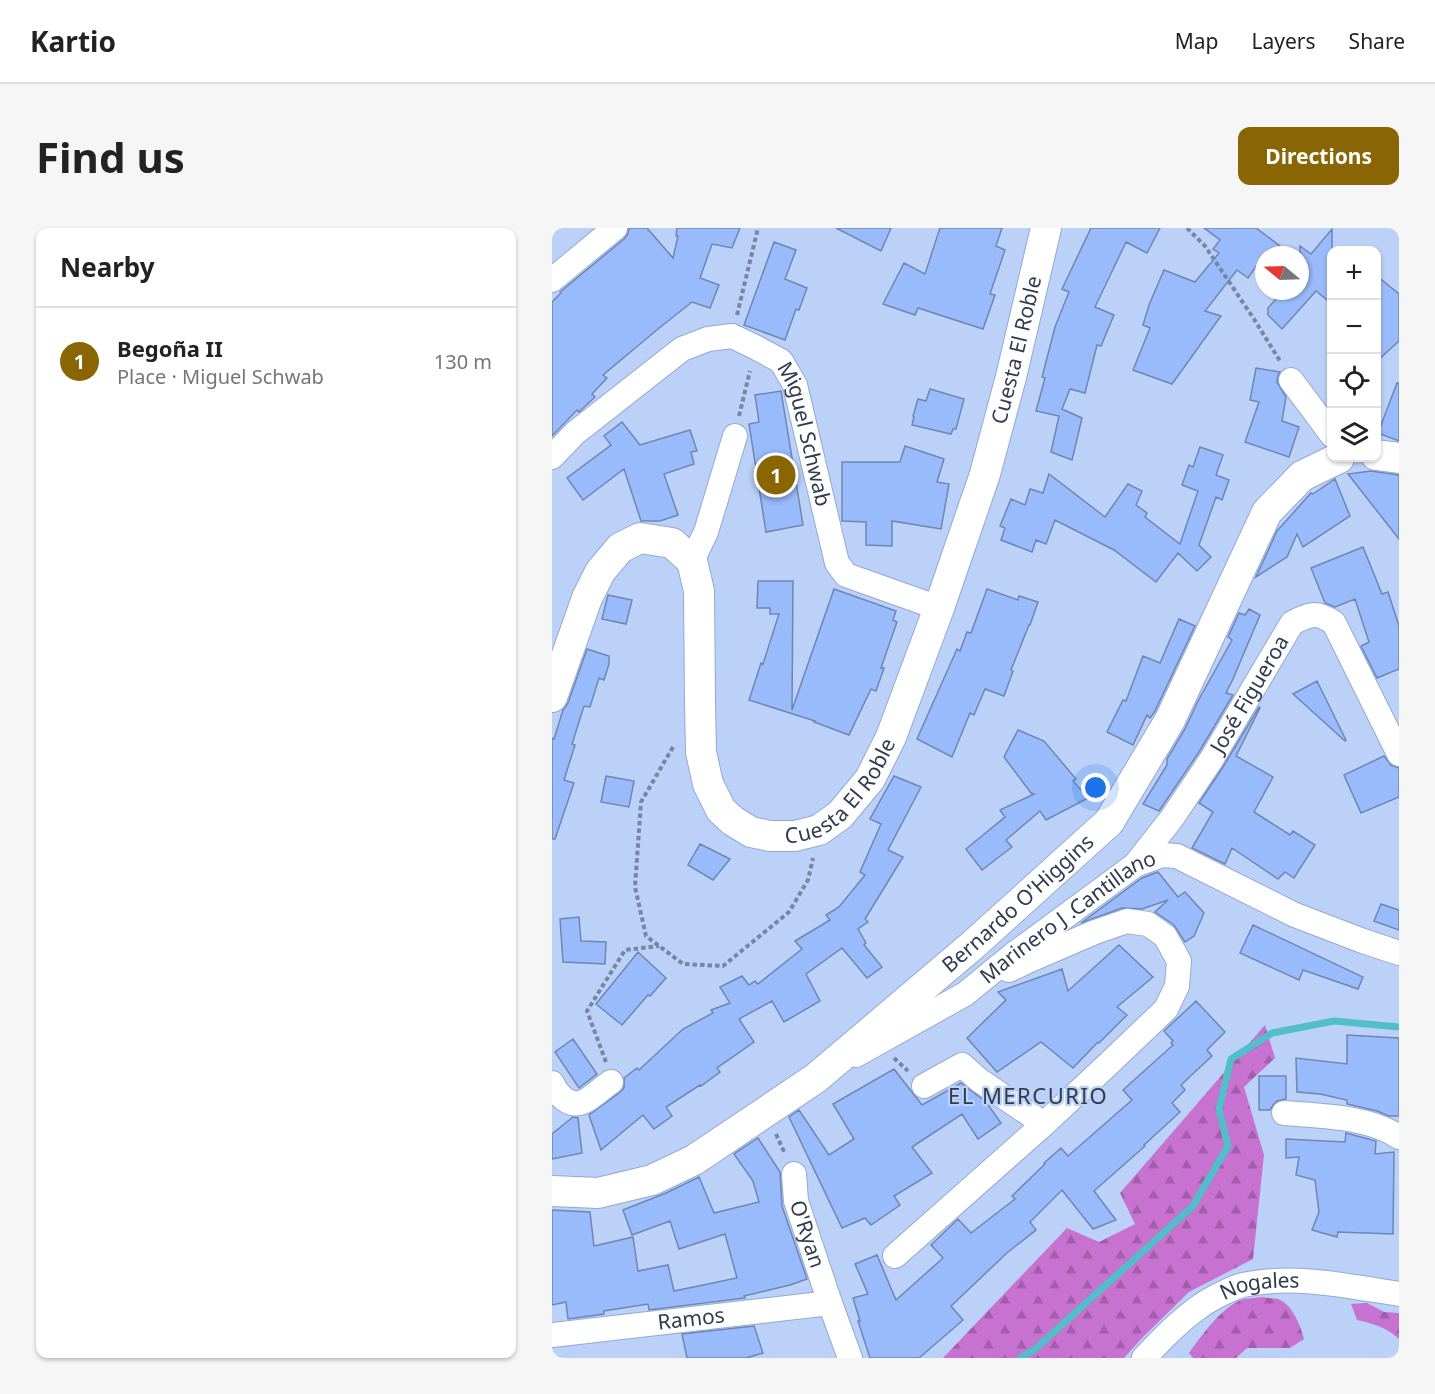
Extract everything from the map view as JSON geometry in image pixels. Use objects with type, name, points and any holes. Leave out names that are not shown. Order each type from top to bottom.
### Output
[{"type":"main road","name":"Cuesta El Roble","points":[[692,561],[699,591],[701,752],[708,784],[721,810],[733,821],[751,831],[770,836],[795,836],[819,830],[840,814],[870,779],[891,737],[985,474],[1011,377],[1046,228]]},
{"type":"main road","points":[[1381,455],[1399,458]]},
{"type":"main road","name":"Bernardo O'Higgins","points":[[552,1191],[598,1193],[652,1180],[694,1160],[816,1078],[974,944],[1109,822],[1170,720],[1267,512],[1302,476],[1331,462]]},
{"type":"main road","points":[[552,697],[587,598],[600,572],[620,548],[640,538],[672,543],[692,561]]},
{"type":"street","points":[[552,280],[615,228]]},
{"type":"street","points":[[552,458],[575,433],[682,349],[708,339],[732,336]]},
{"type":"street","name":"Miguel Schwab","points":[[732,336],[781,361],[795,385],[837,563],[846,575],[939,608]]},
{"type":"street","points":[[1291,380],[1327,428]]},
{"type":"street","points":[[692,561],[706,532],[735,436]]},
{"type":"street","name":"José Figueroa","points":[[1135,865],[1172,818],[1211,760],[1292,623],[1309,615],[1323,615],[1334,623],[1399,754]]},
{"type":"street","name":"Marinero J .Cantillano","points":[[816,1078],[965,994],[1014,954],[1135,865],[1162,855],[1177,856],[1295,915],[1399,953]]},
{"type":"street","points":[[896,1256],[1044,1124],[1166,1009],[1177,986],[1179,961],[1165,936],[1149,924],[1126,921],[1030,960],[965,994]]},
{"type":"street","points":[[924,1086],[962,1065],[979,1080],[1044,1124]]},
{"type":"street","points":[[552,1083],[558,1095],[574,1103],[582,1102],[611,1082]]},
{"type":"street","points":[[1284,1113],[1330,1117],[1368,1124],[1390,1131],[1399,1137]]},
{"type":"street","name":"O'Ryan","points":[[794,1174],[796,1201],[850,1358]]},
{"type":"street","name":"Nogales","points":[[1143,1358],[1175,1326],[1203,1304],[1241,1285],[1282,1280],[1326,1282],[1399,1294]]},
{"type":"street","name":"Ramos","points":[[552,1335],[830,1303]]},
{"type":"path","points":[[732,336],[758,228]]},
{"type":"path","points":[[1187,228],[1211,254],[1291,380]]},
{"type":"path","points":[[735,436],[755,346]]},
{"type":"path","points":[[676,743],[641,802],[635,887],[646,936],[683,964],[723,966],[789,912],[808,880],[819,830]]},
{"type":"path","points":[[611,1082],[587,1011],[625,950],[660,946]]},
{"type":"path","points":[[878,1043],[924,1086]]},
{"type":"path","name":"O'Ryan","points":[[766,1111],[794,1174]]},
{"type":"green space","points":[[1265,1025],[1275,1058],[1244,1087],[1264,1155],[1253,1259],[1189,1292],[1124,1358],[943,1358],[1067,1228],[1099,1242],[1135,1224],[1120,1193]]},
{"type":"green space","points":[[1263,1297],[1278,1299],[1292,1310],[1304,1339],[1290,1348],[1247,1348],[1236,1358],[1193,1358],[1189,1353],[1220,1314],[1244,1299]]},
{"type":"green space","points":[[1367,1303],[1384,1312],[1399,1313],[1399,1339],[1380,1326],[1357,1320],[1351,1304]]},
{"type":"building","points":[[629,228],[647,228],[673,258],[678,236],[676,236],[677,228],[740,228],[732,248],[712,244],[700,278],[719,285],[710,308],[692,302],[658,329],[603,375],[607,378],[592,394],[595,397],[579,412],[577,410],[552,436],[552,302],[560,292],[624,239]]},
{"type":"building","points":[[836,228],[891,228],[881,251]]},
{"type":"building","points":[[940,228],[1002,228],[996,246],[1005,250],[990,294],[995,295],[983,329],[918,308],[915,315],[883,304],[904,263],[925,274]]},
{"type":"building","points":[[1091,228],[1160,228],[1147,253],[1126,242],[1095,307],[1114,315],[1101,346],[1097,345],[1085,393],[1070,389],[1062,409],[1082,418],[1072,460],[1051,452],[1059,416],[1036,411],[1055,327],[1069,292],[1062,289]]},
{"type":"building","points":[[1204,228],[1256,228],[1280,246],[1255,246],[1255,268],[1248,278],[1237,270],[1205,311],[1221,316],[1172,384],[1133,370],[1150,328],[1143,325],[1149,305],[1164,270],[1195,282],[1219,253],[1213,249],[1220,240]]},
{"type":"building","points":[[1332,229],[1332,246],[1327,246],[1327,300],[1316,291],[1309,299],[1309,253],[1311,254]]},
{"type":"building","points":[[774,242],[796,250],[785,279],[807,288],[799,310],[796,309],[785,340],[744,325]]},
{"type":"building","points":[[1381,279],[1399,294],[1399,341],[1381,357]]},
{"type":"building","points":[[1275,300],[1308,300],[1282,329],[1268,315],[1268,308]]},
{"type":"building","points":[[1256,368],[1280,372],[1277,382],[1286,397],[1282,421],[1299,427],[1289,457],[1245,442],[1259,402],[1250,400]]},
{"type":"building","points":[[1397,383],[1399,383],[1399,441],[1381,434],[1381,425]]},
{"type":"building","points":[[930,389],[964,399],[956,429],[953,429],[951,434],[912,425],[918,399],[926,401]]},
{"type":"building","points":[[781,391],[803,525],[766,532],[749,424],[759,422],[755,395]]},
{"type":"building","points":[[622,422],[640,445],[690,430],[697,451],[691,452],[694,464],[664,474],[678,515],[660,521],[641,521],[624,469],[583,500],[567,478],[611,445],[604,436]]},
{"type":"building","points":[[905,446],[944,459],[937,482],[949,484],[941,529],[892,521],[892,546],[866,545],[866,522],[842,521],[842,462],[900,462]]},
{"type":"building","points":[[1200,447],[1223,455],[1216,475],[1229,480],[1222,500],[1216,497],[1199,545],[1211,557],[1197,571],[1178,553],[1156,582],[1114,550],[1055,520],[1046,544],[1036,540],[1032,552],[1001,540],[1005,528],[1000,526],[1011,499],[1025,505],[1030,489],[1043,493],[1049,474],[1105,517],[1128,484],[1142,491],[1136,505],[1147,513],[1145,517],[1180,544],[1198,491],[1182,485],[1189,465],[1193,467]]},
{"type":"building","points":[[1371,471],[1399,475],[1399,539],[1348,474]]},
{"type":"building","points":[[1335,479],[1350,516],[1303,547],[1297,534],[1287,557],[1256,577],[1277,531],[1311,493],[1313,494]]},
{"type":"building","points":[[1363,547],[1382,594],[1388,592],[1399,626],[1399,669],[1377,678],[1361,646],[1369,642],[1355,599],[1335,607],[1325,603],[1311,568]]},
{"type":"building","points":[[758,581],[793,581],[792,710],[834,589],[896,611],[893,620],[897,622],[881,668],[884,668],[876,691],[871,689],[849,735],[815,721],[749,700],[779,614],[770,614],[770,608],[757,608]]},
{"type":"building","points":[[987,589],[1018,600],[1019,596],[1038,602],[1011,670],[1013,671],[1004,696],[985,689],[974,715],[970,713],[952,757],[917,739],[957,649],[960,651],[967,632],[971,633]]},
{"type":"building","points":[[608,595],[632,600],[626,624],[602,619]]},
{"type":"building","points":[[1249,609],[1260,615],[1226,693],[1233,695],[1199,752],[1159,811],[1143,804],[1167,765],[1167,759],[1232,640],[1228,637],[1239,613],[1245,615]]},
{"type":"building","points":[[1179,619],[1195,626],[1155,711],[1150,718],[1147,715],[1133,745],[1107,732],[1123,700],[1126,701],[1143,656],[1160,663]]},
{"type":"building","points":[[587,649],[609,656],[609,664],[604,680],[599,678],[590,707],[584,706],[564,780],[574,783],[555,839],[552,839],[552,738],[554,739]]},
{"type":"building","points":[[1317,681],[1346,740],[1345,741],[1293,694]]},
{"type":"building","points":[[1259,707],[1236,756],[1273,777],[1254,812],[1290,835],[1293,831],[1315,845],[1294,878],[1285,872],[1278,879],[1232,848],[1225,864],[1192,848],[1213,812],[1199,803]]},
{"type":"building","points":[[1018,730],[1044,741],[1076,779],[1073,781],[1088,798],[1046,820],[1040,811],[1006,840],[1012,847],[982,870],[966,849],[1005,817],[1000,810],[1034,794],[1004,757]]},
{"type":"building","points":[[1384,756],[1391,765],[1399,768],[1399,797],[1361,813],[1344,775]]},
{"type":"building","points":[[606,776],[634,781],[629,807],[601,802]]},
{"type":"building","points":[[894,776],[921,787],[888,850],[903,857],[865,919],[868,922],[858,929],[866,943],[864,945],[882,967],[867,978],[842,948],[806,974],[820,1001],[784,1022],[772,1001],[739,1019],[754,1042],[717,1068],[720,1072],[666,1107],[672,1116],[654,1129],[643,1115],[601,1150],[589,1115],[624,1088],[624,1078],[637,1068],[639,1070],[683,1029],[713,1013],[711,1010],[730,1003],[720,987],[742,976],[749,985],[755,981],[758,984],[802,949],[795,941],[830,920],[826,915],[839,907],[865,875],[860,872],[881,824],[870,819]]},
{"type":"building","points":[[700,844],[730,859],[713,880],[688,865]]},
{"type":"building","points":[[1158,872],[1178,897],[1185,892],[1204,913],[1194,936],[1185,942],[1174,925],[1155,912],[1168,900],[1142,909],[1122,908],[1081,923],[1142,878]]},
{"type":"building","points":[[1381,904],[1399,910],[1399,930],[1374,921]]},
{"type":"building","points":[[579,917],[581,941],[606,942],[605,964],[563,962],[560,919]]},
{"type":"building","points":[[1253,925],[1363,977],[1358,989],[1303,970],[1299,980],[1240,953]]},
{"type":"building","points":[[1119,945],[1153,977],[1117,1007],[1127,1015],[1073,1068],[1041,1042],[997,1072],[967,1038],[1006,1000],[998,992],[1062,969],[1068,991]]},
{"type":"building","points":[[638,952],[666,978],[622,1025],[596,1004]]},
{"type":"building","points":[[1196,1001],[1225,1032],[1207,1050],[1212,1056],[1181,1085],[1185,1090],[1172,1103],[1180,1112],[1094,1191],[1116,1220],[1093,1229],[1062,1190],[1030,1222],[1036,1230],[1008,1252],[951,1306],[963,1320],[919,1358],[870,1358],[853,1298],[868,1294],[855,1264],[877,1255],[896,1300],[943,1258],[931,1245],[958,1219],[971,1233],[1015,1199],[1012,1196],[1061,1148],[1068,1156],[1132,1100],[1123,1090],[1173,1045],[1171,1043],[1173,1041],[1164,1031]]},
{"type":"building","points":[[1347,1035],[1399,1038],[1399,1116],[1389,1116],[1347,1104],[1347,1100],[1297,1092],[1296,1058],[1347,1064]]},
{"type":"building","points":[[573,1039],[597,1074],[579,1088],[555,1052]]},
{"type":"building","points":[[894,1069],[922,1105],[961,1083],[986,1102],[1001,1123],[978,1139],[962,1114],[912,1147],[932,1173],[894,1196],[900,1205],[871,1225],[865,1218],[842,1228],[789,1117],[799,1110],[829,1155],[854,1139],[833,1104]]},
{"type":"building","points":[[1259,1076],[1286,1076],[1286,1099],[1277,1101],[1270,1110],[1259,1110]]},
{"type":"building","points":[[573,1117],[578,1118],[582,1153],[552,1159],[552,1134]]},
{"type":"building","points":[[1346,1133],[1376,1141],[1375,1154],[1394,1152],[1393,1234],[1338,1232],[1337,1237],[1312,1230],[1319,1212],[1315,1180],[1296,1175],[1299,1157],[1286,1158],[1286,1139],[1345,1142]]},
{"type":"building","points":[[758,1138],[780,1172],[782,1206],[807,1279],[744,1296],[745,1298],[649,1310],[648,1304],[568,1319],[566,1302],[552,1305],[552,1210],[590,1212],[594,1246],[633,1237],[638,1271],[668,1265],[674,1291],[737,1278],[725,1234],[679,1249],[670,1221],[632,1235],[623,1210],[699,1177],[714,1213],[759,1202],[753,1181],[734,1154]]},
{"type":"building","points":[[754,1326],[763,1353],[746,1358],[687,1358],[682,1334]]},
{"type":"waterway","points":[[1020,1358],[1034,1350],[1193,1206],[1228,1146],[1219,1109],[1231,1059],[1272,1033],[1334,1021],[1399,1027]]},
{"type":"place","name":"Begoña II","points":[[776,475]]},
{"type":"district","name":"EL MERCURIO","points":[[1028,1096]]}]
